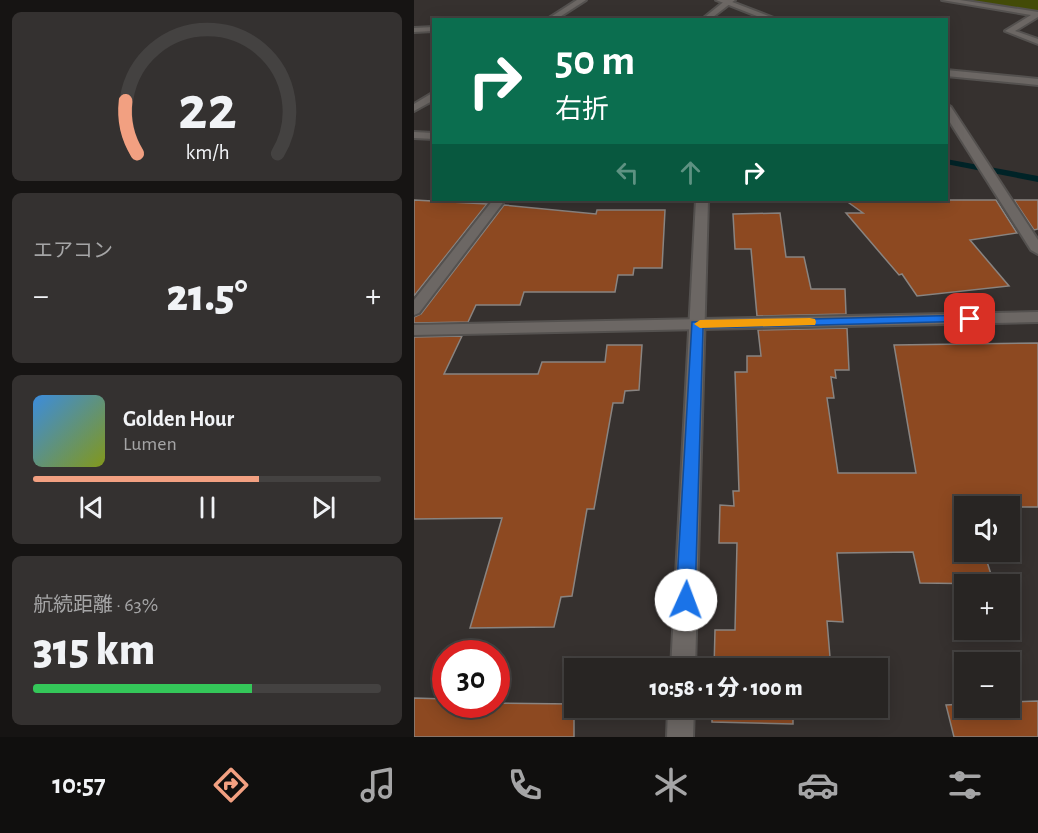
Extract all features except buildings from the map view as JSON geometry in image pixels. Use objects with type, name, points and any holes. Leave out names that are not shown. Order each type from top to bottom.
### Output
[{"type":"street","points":[[552,18],[582,0]]},
{"type":"street","points":[[946,0],[1038,14]]},
{"type":"street","points":[[707,18],[726,1],[771,18]]},
{"type":"street","points":[[1038,14],[1009,31],[1038,42]]},
{"type":"street","points":[[414,30],[432,29]]},
{"type":"street","points":[[948,73],[1038,82]]},
{"type":"street","points":[[414,108],[432,96]]},
{"type":"street","points":[[948,110],[1038,249]]},
{"type":"street","points":[[414,135],[432,136]]},
{"type":"street","points":[[414,310],[498,201]]},
{"type":"street","points":[[683,658],[702,201]]},
{"type":"street","points":[[414,330],[1038,317]]},
{"type":"street","points":[[680,737],[681,718]]},
{"type":"green space","points":[[966,0],[1038,0],[1038,11]]},
{"type":"waterway","points":[[948,161],[1038,179]]},
{"type":"slow traffic","points":[[700,324],[810,322]]},
{"type":"route","points":[[686,600],[696,324],[970,319]]}]
